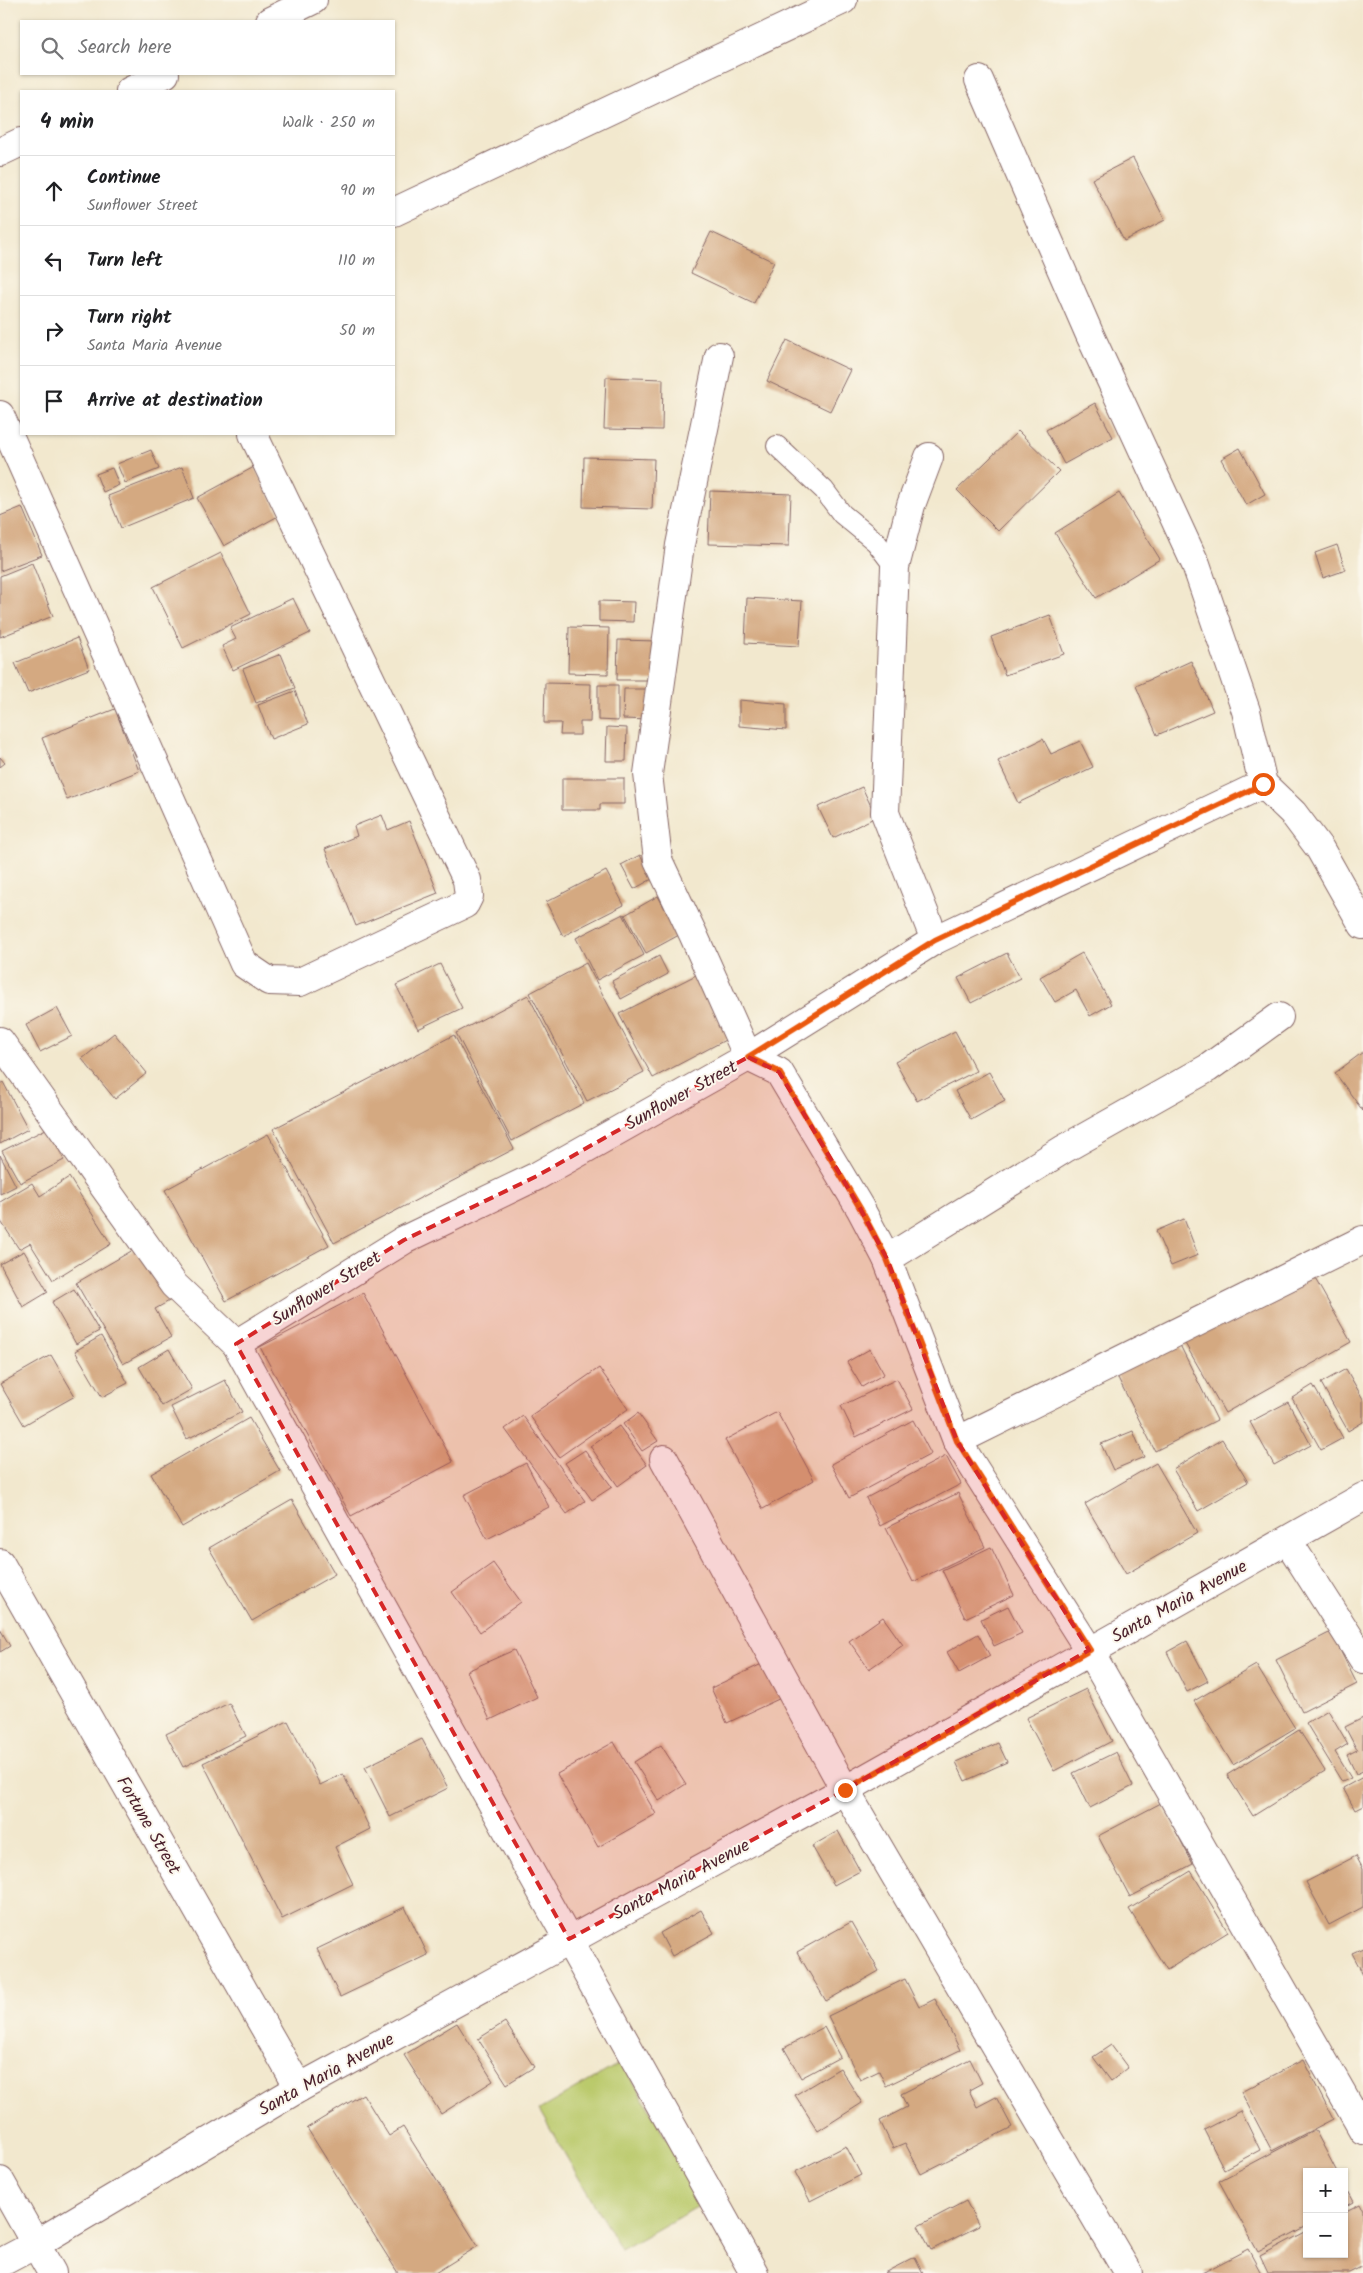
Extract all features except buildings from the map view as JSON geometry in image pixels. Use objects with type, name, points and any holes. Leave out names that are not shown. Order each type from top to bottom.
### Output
[{"type":"street","points":[[272,20],[313,0]]},
{"type":"street","points":[[395,212],[842,0]]},
{"type":"street","points":[[132,90],[163,75]]},
{"type":"street","points":[[978,80],[1089,334],[1196,565],[1246,711],[1263,784],[1293,813],[1320,849],[1363,925]]},
{"type":"street","points":[[0,152],[20,142]]},
{"type":"street","points":[[719,356],[680,545],[648,774],[658,860],[694,934],[748,1057],[779,1072],[860,1208],[887,1259],[957,1441],[1090,1650],[1363,2130]]},
{"type":"street","points":[[0,415],[244,964],[270,981],[300,982],[465,904],[470,896],[467,880],[253,435]]},
{"type":"street","points":[[929,457],[911,505],[895,567],[886,812],[935,940]]},
{"type":"street","name":"Sunflower Street","points":[[236,1344],[404,1240],[537,1176],[748,1057],[935,940],[1263,784]]},
{"type":"street","points":[[887,1259],[1064,1149],[1208,1068],[1279,1017]]},
{"type":"street","points":[[0,1041],[174,1286],[236,1344],[754,2273]]},
{"type":"street","points":[[957,1441],[1363,1240]]},
{"type":"street","points":[[664,1459],[845,1790],[1128,2273]]},
{"type":"street","name":"Santa Maria Avenue","points":[[0,2263],[36,2244],[299,2088],[845,1790],[1363,1497]]},
{"type":"street","points":[[1288,1541],[1363,1659]]},
{"type":"street","name":"Fortune Street","points":[[0,1563],[299,2088]]},
{"type":"street","points":[[0,2181],[52,2273]]},
{"type":"lane","points":[[777,446],[824,490],[842,514],[876,542],[895,567]]},
{"type":"highlighted area","points":[[748,1057],[779,1072],[860,1208],[887,1259],[957,1441],[1089,1650],[845,1790],[569,1939],[236,1344],[404,1240],[537,1176]]},
{"type":"green space","points":[[622,2062],[704,2203],[621,2250],[539,2110]]},
{"type":"route","points":[[845,1790],[1090,1650],[957,1441],[887,1259],[860,1208],[779,1072],[748,1057],[935,940],[1263,784]]}]
